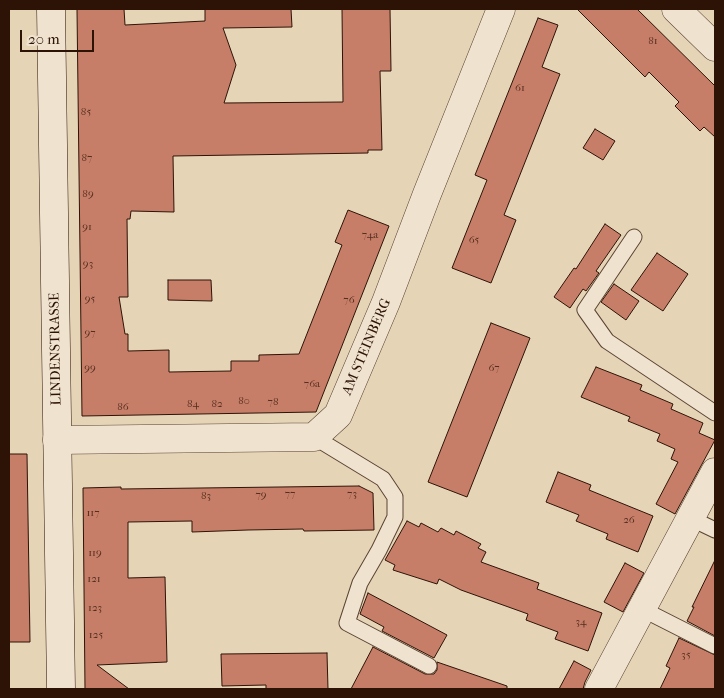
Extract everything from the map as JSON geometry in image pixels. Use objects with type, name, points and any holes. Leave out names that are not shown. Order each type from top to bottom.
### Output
[{"type":"street","name":"LINDENSTRASSE","points":[[52,9],[61,689]]},
{"type":"street","name":"AM STEINBERG","points":[[314,437],[338,415],[386,302],[427,194],[502,9]]},
{"type":"street","points":[[676,9],[715,47]]},
{"type":"street","points":[[57,440],[314,437]]},
{"type":"street","points":[[599,689],[715,472]]},
{"type":"lane","points":[[634,237],[586,310],[607,341],[715,412]]},
{"type":"lane","points":[[314,437],[383,479],[395,498],[395,517],[360,583],[347,622],[429,666]]},
{"type":"lane","points":[[690,518],[715,530]]},
{"type":"lane","points":[[642,609],[715,646]]},
{"type":"building","points":[[77,9],[124,9],[125,25],[205,21],[205,9],[291,9],[292,27],[223,28],[236,65],[224,103],[343,102],[342,9],[390,9],[391,71],[380,71],[382,150],[368,150],[368,153],[173,156],[174,212],[131,211],[130,219],[127,219],[128,297],[119,297],[125,334],[128,334],[128,351],[169,350],[169,372],[231,371],[231,361],[259,361],[259,355],[299,354],[342,245],[335,242],[348,210],[389,226],[316,412],[82,416]]},
{"type":"building","points":[[577,9],[637,9],[715,86],[715,137],[704,127],[700,131],[675,106],[679,102],[649,72],[645,77]]},
{"type":"building","points":[[538,18],[558,25],[542,67],[560,74],[504,215],[516,220],[491,283],[452,268],[487,180],[475,175]]},
{"type":"building","points":[[595,129],[615,141],[603,160],[583,148]]},
{"type":"building","points":[[605,224],[621,235],[596,271],[599,273],[586,291],[583,289],[570,308],[554,297],[574,268],[576,269]]},
{"type":"building","points":[[657,253],[688,274],[663,311],[631,290]]},
{"type":"building","points":[[168,280],[211,280],[212,301],[168,300]]},
{"type":"building","points":[[614,284],[639,301],[626,320],[601,302]]},
{"type":"building","points":[[491,323],[530,338],[467,497],[428,482]]},
{"type":"building","points":[[596,367],[642,385],[640,390],[673,404],[671,409],[703,423],[699,433],[715,440],[675,514],[656,504],[678,462],[671,459],[675,449],[657,441],[660,434],[628,421],[630,417],[581,397]]},
{"type":"building","points":[[9,454],[27,454],[30,642],[9,642]]},
{"type":"building","points":[[558,472],[591,485],[589,490],[653,516],[638,552],[606,539],[608,534],[576,521],[579,515],[546,502]]},
{"type":"building","points":[[359,486],[373,493],[374,530],[304,531],[303,529],[192,532],[192,521],[128,522],[128,578],[165,577],[167,662],[97,665],[129,689],[85,689],[83,488]]},
{"type":"building","points":[[407,521],[419,527],[421,523],[438,532],[441,528],[454,535],[456,531],[481,544],[478,548],[486,552],[481,562],[539,583],[537,589],[602,613],[588,651],[555,639],[558,632],[526,620],[528,614],[461,590],[439,579],[437,584],[393,570],[395,565],[385,560]]},
{"type":"building","points":[[715,560],[715,636],[687,621]]},
{"type":"building","points":[[625,563],[644,573],[623,612],[604,602]]},
{"type":"building","points":[[368,593],[447,635],[434,658],[382,631],[384,627],[360,614]]},
{"type":"building","points":[[679,638],[715,655],[715,689],[660,689],[670,668],[666,666]]},
{"type":"building","points":[[373,647],[425,674],[434,674],[437,670],[437,662],[507,686],[507,689],[351,689]]},
{"type":"building","points":[[327,653],[328,689],[266,689],[266,685],[222,686],[221,654]]},
{"type":"building","points":[[574,661],[591,670],[583,689],[559,689]]}]
